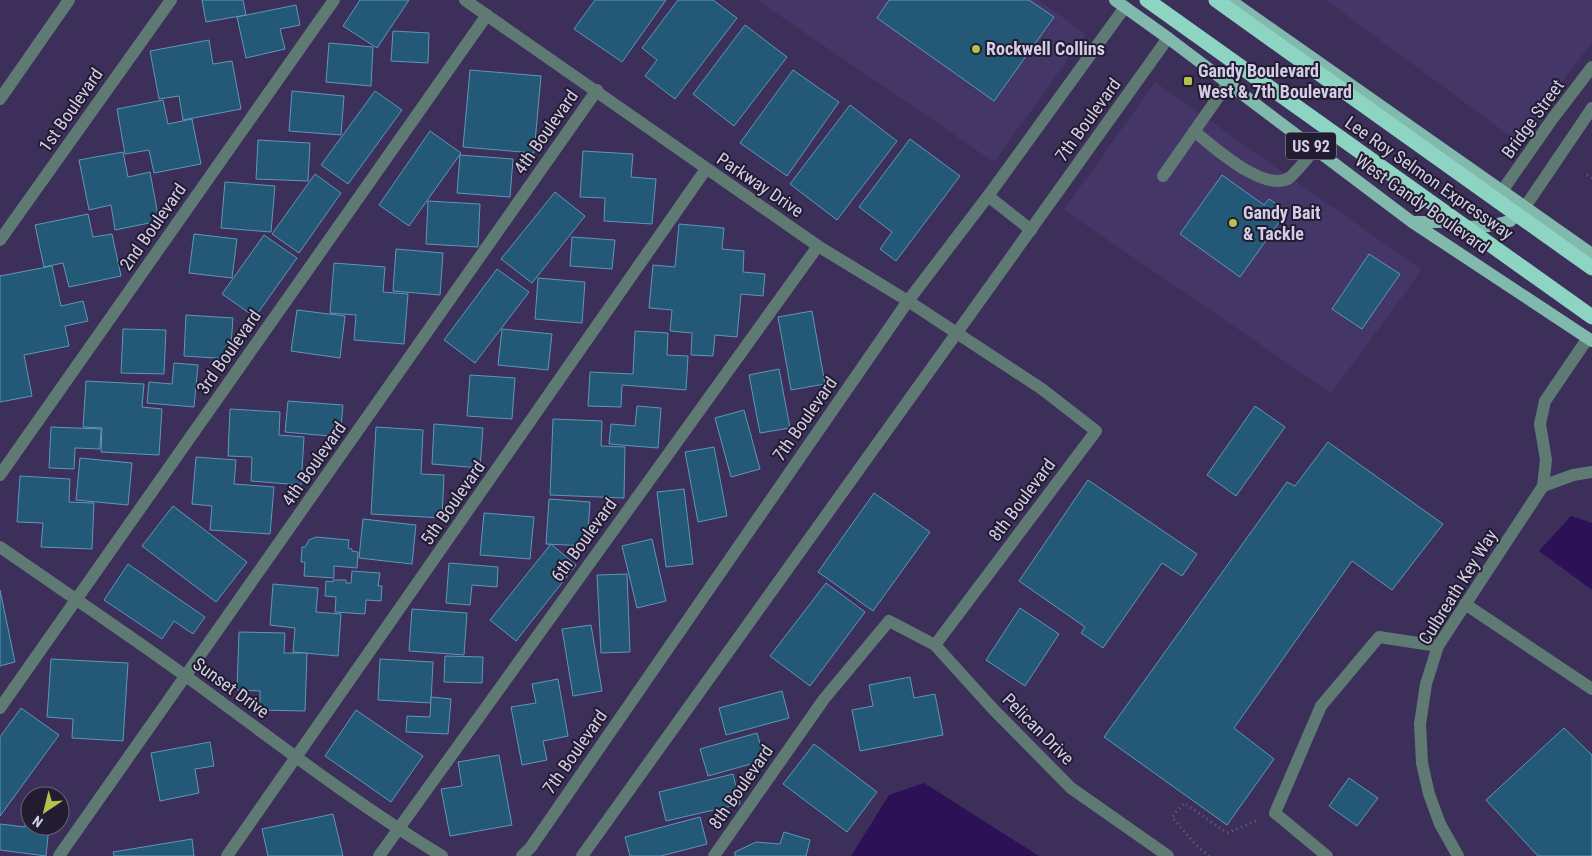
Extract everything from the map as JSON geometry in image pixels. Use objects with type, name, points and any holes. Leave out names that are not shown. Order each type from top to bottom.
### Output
[{"type":"highway","name":"Lee Roy Selmon Expressway","points":[[1147,0],[1592,317]]},
{"type":"highway","name":"Lee Roy Selmon Expressway","points":[[1216,0],[1592,268]]},
{"type":"main road","points":[[1230,0],[1592,254]]},
{"type":"main road","name":"West Gandy Boulevard","points":[[1120,4],[1412,222],[1591,339]]},
{"type":"main road","points":[[1412,222],[1442,222],[1471,227],[1489,226],[1510,221],[1525,207]]},
{"type":"street","points":[[0,99],[69,0]]},
{"type":"street","name":"1st Boulevard","points":[[0,240],[171,0]]},
{"type":"street","name":"2nd Boulevard","points":[[0,475],[334,0]]},
{"type":"street","name":"Parkway Drive","points":[[465,0],[818,246],[908,301],[1042,389]]},
{"type":"street","name":"7th Boulevard","points":[[522,856],[531,847],[908,301],[988,196],[1120,4]]},
{"type":"street","name":"3rd Boulevard","points":[[0,708],[487,15]]},
{"type":"street","name":"7th Boulevard","points":[[582,856],[1168,38]]},
{"type":"street","name":"Bridge Street","points":[[1502,191],[1553,118],[1592,67]]},
{"type":"street","points":[[1163,176],[1228,83]]},
{"type":"street","name":"4th Boulevard","points":[[59,856],[596,90]]},
{"type":"street","points":[[1525,207],[1592,108]]},
{"type":"street","points":[[1194,132],[1238,166],[1257,176],[1278,181],[1289,178],[1315,149]]},
{"type":"street","name":"5th Boulevard","points":[[227,856],[706,169]]},
{"type":"street","points":[[988,196],[1031,230]]},
{"type":"street","name":"6th Boulevard","points":[[379,856],[818,246]]},
{"type":"street","name":"Culbreath Key Way","points":[[1458,856],[1440,824],[1428,794],[1422,763],[1420,724],[1426,684],[1438,646],[1543,486],[1546,460],[1540,424],[1545,401],[1591,339]]},
{"type":"street","name":"8th Boulevard","points":[[935,645],[1096,431],[1042,389]]},
{"type":"street","points":[[1543,486],[1573,475],[1592,472]]},
{"type":"street","name":"Sunset Drive","points":[[0,547],[186,677],[296,758],[398,829],[442,856]]},
{"type":"street","points":[[1465,604],[1592,689]]},
{"type":"street","name":"8th Boulevard","points":[[714,856],[824,699],[889,621]]},
{"type":"street","name":"Pelican Drive","points":[[889,621],[935,645],[993,709],[1071,788],[1168,856]]},
{"type":"street","points":[[1327,856],[1275,813],[1321,706],[1379,637],[1438,646]]},
{"type":"path","points":[[1587,175],[1592,178]]},
{"type":"path","points":[[1209,856],[1196,845],[1172,817],[1184,803],[1227,833],[1275,813]]},
{"type":"shaded area","points":[[757,0],[1038,0],[1086,34],[994,162]]},
{"type":"shaded area","points":[[1326,0],[1592,0],[1592,42],[1518,142]]},
{"type":"shaded area","points":[[1155,82],[1422,270],[1331,393],[1064,210]]},
{"type":"shaded area","points":[[1571,516],[1592,523],[1592,590],[1539,551]]},
{"type":"shaded area","points":[[924,783],[1039,856],[851,856],[889,795]]},
{"type":"building","points":[[202,0],[243,0],[246,15],[206,22]]},
{"type":"building","points":[[360,0],[409,0],[377,48],[343,26]]},
{"type":"building","points":[[595,0],[666,0],[622,62],[574,29]]},
{"type":"building","points":[[678,0],[713,0],[737,18],[675,99],[645,76],[657,60],[642,48]]},
{"type":"building","name":"Rockwell Collins","points":[[889,0],[1029,0],[1054,17],[994,101],[877,18]]},
{"type":"building","points":[[296,5],[300,25],[280,29],[285,49],[246,58],[237,17]]},
{"type":"building","points":[[745,25],[787,57],[734,126],[693,94]]},
{"type":"building","points":[[393,31],[429,33],[428,63],[391,61]]},
{"type":"building","points":[[209,40],[213,64],[232,61],[241,109],[183,120],[179,96],[159,99],[150,51]]},
{"type":"building","points":[[329,43],[373,47],[371,86],[326,82]]},
{"type":"building","points":[[470,70],[541,76],[534,153],[463,147]]},
{"type":"building","points":[[793,70],[839,102],[787,176],[740,143]]},
{"type":"building","points":[[292,91],[344,96],[341,135],[289,131]]},
{"type":"building","points":[[375,91],[402,110],[348,184],[321,165]]},
{"type":"building","points":[[163,100],[168,124],[192,119],[201,164],[154,173],[149,150],[125,154],[117,109]]},
{"type":"building","points":[[850,105],[897,141],[837,220],[790,184]]},
{"type":"building","points":[[430,131],[461,153],[409,226],[379,205]]},
{"type":"building","points":[[910,139],[960,176],[896,261],[880,249],[892,232],[859,207]]},
{"type":"building","points":[[258,140],[310,143],[308,181],[256,179]]},
{"type":"building","points":[[583,151],[633,154],[631,177],[656,179],[652,224],[604,221],[605,198],[580,197]]},
{"type":"building","points":[[123,152],[128,177],[150,172],[159,221],[115,230],[111,205],[89,210],[79,160]]},
{"type":"building","points":[[460,155],[513,159],[510,197],[457,193]]},
{"type":"building","points":[[315,174],[341,193],[299,253],[272,234]]},
{"type":"building","name":"Gandy Bait & Tackle","points":[[1222,175],[1264,205],[1269,199],[1287,211],[1240,277],[1180,234]]},
{"type":"building","points":[[225,182],[275,186],[271,232],[221,228]]},
{"type":"building","points":[[555,192],[585,216],[532,283],[501,259]]},
{"type":"building","points":[[428,201],[480,204],[478,247],[426,244]]},
{"type":"building","points":[[88,214],[93,237],[112,234],[121,276],[69,287],[63,263],[44,267],[35,225]]},
{"type":"building","points":[[679,224],[724,228],[722,249],[744,251],[743,272],[765,274],[763,296],[741,294],[737,337],[715,335],[713,356],[691,355],[692,333],[670,331],[672,310],[649,308],[653,265],[675,267]]},
{"type":"building","points":[[194,234],[237,239],[232,278],[189,273]]},
{"type":"building","points":[[264,235],[297,258],[255,317],[222,294]]},
{"type":"building","points":[[572,237],[615,240],[612,269],[570,266]]},
{"type":"building","points":[[396,249],[443,253],[440,295],[393,291]]},
{"type":"building","points":[[1369,254],[1400,274],[1362,329],[1332,309]]},
{"type":"building","points":[[334,263],[385,267],[383,292],[408,294],[404,344],[354,340],[356,315],[330,313]]},
{"type":"building","points":[[52,266],[61,306],[83,301],[88,321],[65,326],[69,346],[24,355],[32,396],[0,402],[0,276]]},
{"type":"building","points":[[497,269],[529,292],[475,363],[444,340]]},
{"type":"building","points":[[538,278],[585,282],[582,323],[535,319]]},
{"type":"building","points":[[297,310],[345,316],[340,358],[291,351]]},
{"type":"building","points":[[812,311],[825,384],[791,390],[778,317]]},
{"type":"building","points":[[186,315],[233,318],[230,359],[184,356]]},
{"type":"building","points":[[123,329],[166,330],[164,374],[121,373]]},
{"type":"building","points":[[502,329],[552,334],[548,370],[498,365]]},
{"type":"building","points":[[635,331],[668,333],[667,355],[688,356],[686,390],[622,385],[621,407],[588,406],[590,372],[633,374]]},
{"type":"building","points":[[174,363],[198,365],[194,407],[147,403],[149,382],[172,384]]},
{"type":"building","points":[[779,369],[790,428],[760,433],[749,375]]},
{"type":"building","points":[[470,375],[515,378],[512,419],[467,416]]},
{"type":"building","points":[[86,381],[144,384],[142,407],[162,409],[159,455],[101,452],[102,428],[83,427]]},
{"type":"building","points":[[288,401],[343,405],[340,437],[285,432]]},
{"type":"building","points":[[637,406],[661,408],[658,448],[609,444],[611,424],[635,426]]},
{"type":"building","points":[[1255,406],[1285,427],[1236,496],[1207,475]]},
{"type":"building","points":[[230,409],[280,412],[279,435],[304,437],[301,485],[251,481],[252,457],[228,456]]},
{"type":"building","points":[[744,410],[760,469],[731,477],[715,418]]},
{"type":"building","points":[[553,419],[602,421],[601,446],[625,447],[624,498],[550,495]]},
{"type":"building","points":[[434,424],[483,428],[480,468],[432,464]]},
{"type":"building","points":[[51,427],[101,429],[100,449],[75,448],[74,469],[49,468]]},
{"type":"building","points":[[376,427],[423,430],[421,474],[444,475],[442,518],[371,514]]},
{"type":"building","points":[[1328,442],[1443,524],[1392,590],[1352,561],[1234,728],[1274,759],[1227,825],[1104,737],[1287,482],[1295,486]]},
{"type":"building","points":[[714,447],[727,516],[698,522],[685,452]]},
{"type":"building","points":[[196,457],[236,460],[234,484],[274,487],[270,534],[210,530],[212,506],[192,504]]},
{"type":"building","points":[[80,458],[132,463],[128,505],[76,500]]},
{"type":"building","points":[[20,476],[70,479],[69,502],[94,503],[92,549],[41,547],[43,523],[17,522]]},
{"type":"building","points":[[1088,480],[1197,554],[1182,576],[1162,563],[1103,648],[1081,633],[1085,627],[1019,581]]},
{"type":"building","points":[[684,489],[693,564],[666,567],[657,492]]},
{"type":"building","points":[[874,493],[930,532],[873,611],[818,572]]},
{"type":"building","points":[[549,499],[590,502],[587,546],[546,544]]},
{"type":"building","points":[[173,506],[247,562],[216,602],[142,546]]},
{"type":"building","points":[[484,513],[534,517],[530,559],[480,555]]},
{"type":"building","points":[[363,519],[416,525],[412,564],[359,558]]},
{"type":"building","points":[[316,537],[349,540],[348,548],[358,552],[357,568],[334,566],[334,578],[304,576],[305,562],[301,562],[302,547],[305,547],[309,540]]},
{"type":"building","points":[[652,539],[666,601],[637,608],[622,546]]},
{"type":"building","points":[[551,544],[576,565],[516,641],[490,620]]},
{"type":"building","points":[[449,563],[498,567],[497,587],[472,585],[470,605],[446,603]]},
{"type":"building","points":[[128,564],[205,617],[193,634],[174,621],[162,639],[104,600]]},
{"type":"building","points":[[352,571],[380,573],[378,586],[382,586],[381,601],[366,600],[365,614],[335,612],[336,597],[325,596],[326,581],[346,580],[346,583],[351,583]]},
{"type":"building","points":[[627,574],[630,652],[601,653],[597,575]]},
{"type":"building","points":[[826,583],[865,612],[810,686],[770,656]]},
{"type":"building","points":[[273,584],[318,588],[316,612],[341,614],[338,656],[293,652],[295,628],[270,625]]},
{"type":"building","points":[[0,590],[15,662],[0,666]]},
{"type":"building","points":[[1020,608],[1059,634],[1025,686],[986,660]]},
{"type":"building","points":[[412,609],[467,613],[464,655],[409,651]]},
{"type":"building","points":[[591,625],[602,691],[573,696],[562,629]]},
{"type":"building","points":[[239,632],[285,633],[284,653],[307,653],[305,711],[260,710],[260,691],[237,690]]},
{"type":"building","points":[[445,656],[483,657],[482,683],[444,682]]},
{"type":"building","points":[[51,659],[128,663],[123,741],[72,738],[73,719],[47,717]]},
{"type":"building","points":[[380,659],[433,662],[431,703],[378,700]]},
{"type":"building","points":[[910,677],[914,698],[935,694],[943,735],[860,751],[852,710],[873,706],[869,685]]},
{"type":"building","points":[[558,679],[568,736],[543,741],[547,760],[522,765],[511,707],[536,703],[532,684]]},
{"type":"building","points":[[782,691],[789,718],[726,735],[719,708]]},
{"type":"building","points":[[431,697],[451,699],[448,734],[406,732],[407,716],[430,717]]},
{"type":"building","points":[[21,708],[59,735],[0,816],[0,737]]},
{"type":"building","points":[[356,710],[423,756],[391,802],[325,756]]},
{"type":"building","points":[[1564,728],[1592,755],[1592,856],[1538,856],[1486,800]]},
{"type":"building","points":[[757,733],[765,760],[708,776],[700,749]]},
{"type":"building","points":[[210,742],[214,766],[195,769],[199,793],[160,801],[151,753]]},
{"type":"building","points":[[814,744],[877,792],[847,832],[783,784]]},
{"type":"building","points":[[499,755],[512,825],[450,836],[441,789],[462,786],[458,762]]},
{"type":"building","points":[[733,774],[740,804],[666,821],[659,792]]},
{"type":"building","points":[[1349,778],[1378,798],[1357,826],[1329,806]]},
{"type":"building","points":[[333,814],[343,856],[268,856],[262,829]]},
{"type":"building","points":[[700,817],[707,844],[661,856],[630,856],[625,837]]},
{"type":"building","points":[[0,824],[20,826],[20,836],[48,836],[46,856],[0,850]]},
{"type":"building","points":[[784,832],[810,840],[806,856],[735,856],[735,852],[756,842],[780,844]]},
{"type":"building","points":[[192,839],[194,856],[114,856],[113,852]]},
{"type":"place","name":"Rockwell Collins","points":[[976,49]]},
{"type":"place","name":"Gandy Boulevard West & 7th Boulevard","points":[[1188,81]]},
{"type":"place","name":"Gandy Bait & Tackle","points":[[1233,223]]}]
